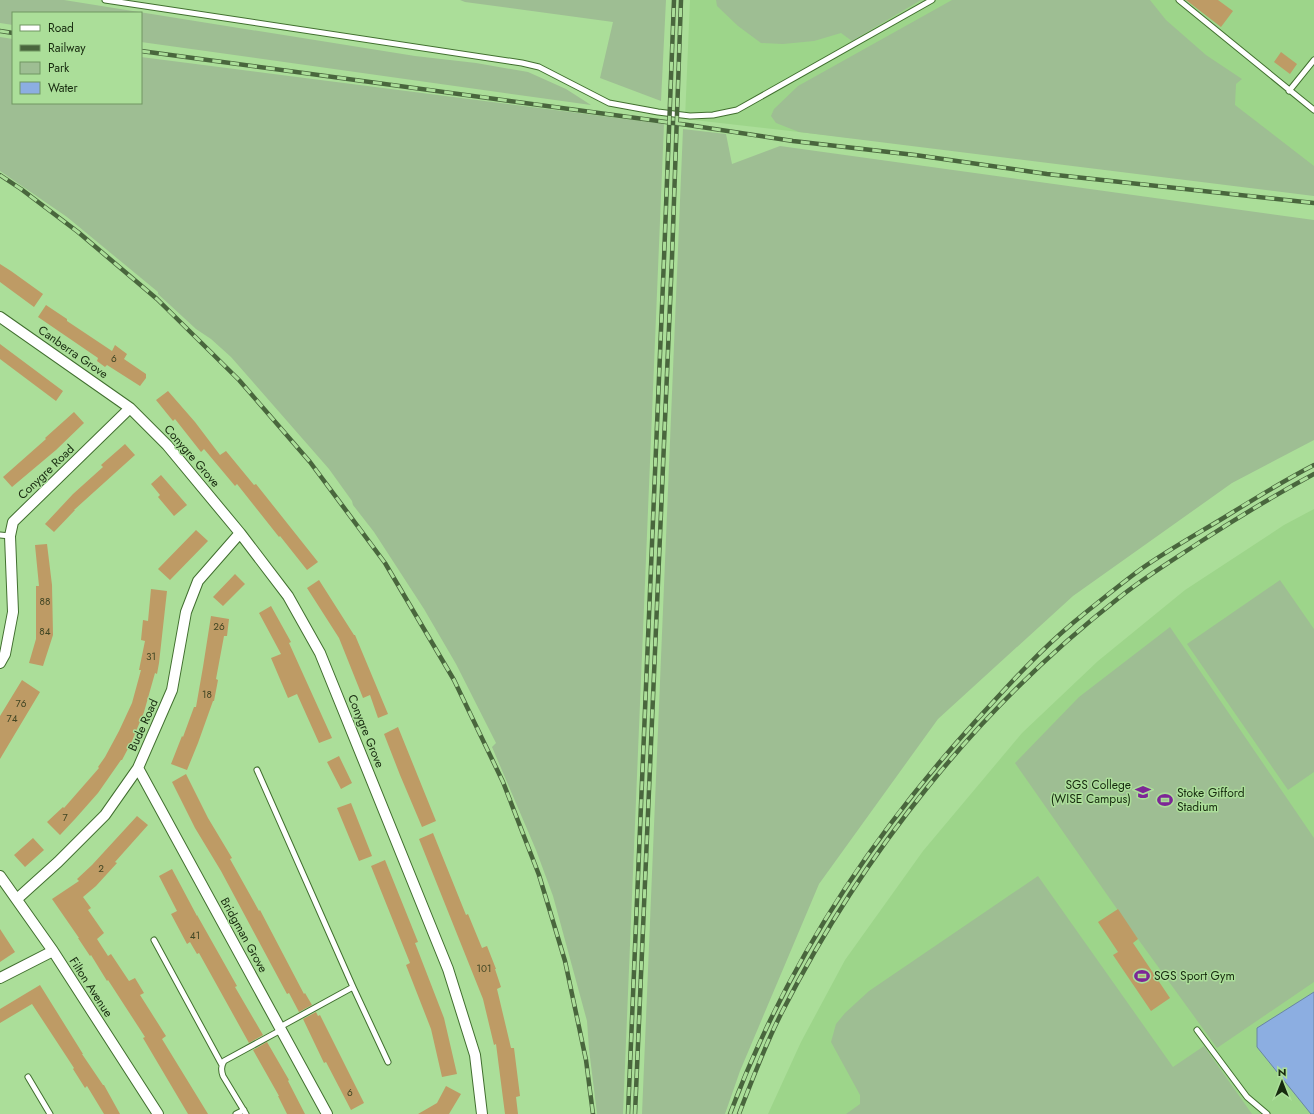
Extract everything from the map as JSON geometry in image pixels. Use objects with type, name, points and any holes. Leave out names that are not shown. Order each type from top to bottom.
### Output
[{"type":"street","name":"Canberra Grove","points":[[0,317],[130,408]]},
{"type":"street","name":"Conygre Grove","points":[[130,408],[167,445],[240,533],[288,596],[320,653],[448,969],[475,1055],[482,1114]]},
{"type":"street","name":"Conygre Road","points":[[0,663],[5,654],[13,612],[5,536],[13,522],[130,408]]},
{"type":"street","name":"Bude Road","points":[[17,899],[58,862],[105,815],[138,768],[172,690],[186,612],[198,581],[240,533]]},
{"type":"street","name":"Bridgman Grove","points":[[138,768],[327,1114]]},
{"type":"street","name":"Filton Avenue","points":[[0,876],[53,951],[158,1114]]},
{"type":"street","points":[[0,978],[53,951]]},
{"type":"lane","points":[[106,0],[522,63],[539,67],[609,103],[690,116],[713,115],[737,110],[932,0]]},
{"type":"lane","points":[[1179,0],[1314,110]]},
{"type":"lane","points":[[1289,91],[1314,60]]},
{"type":"lane","points":[[257,770],[353,987],[388,1062]]},
{"type":"lane","points":[[154,940],[222,1065]]},
{"type":"lane","points":[[236,1114],[245,1112],[223,1076],[221,1070],[224,1061],[353,987]]},
{"type":"lane","points":[[1197,1030],[1247,1097],[1267,1114]]},
{"type":"lane","points":[[28,1077],[49,1114]]},
{"type":"shaded area","points":[[690,0],[1314,0],[1314,191],[685,119]]},
{"type":"shaded area","name":"SGS College (WISE Campus)","points":[[1314,509],[1314,1114],[768,1114],[801,1042],[845,960],[923,851],[1022,733],[1098,661],[1185,590],[1284,525]]},
{"type":"green space","points":[[0,0],[64,0],[139,12],[12,12],[12,25],[0,23]]},
{"type":"green space","points":[[460,0],[666,0],[661,101],[600,78],[613,22],[465,2]]},
{"type":"green space","points":[[716,0],[921,0],[852,41],[841,33],[814,41],[783,44],[761,43],[738,26],[717,6]]},
{"type":"green space","points":[[952,0],[1150,0],[1166,20],[1206,55],[1242,79],[1236,84],[1235,105],[1314,166],[1314,196],[799,132],[776,123],[771,116],[774,109],[798,86]]},
{"type":"green space","points":[[142,12],[415,56],[476,63],[528,72],[566,89],[591,105],[142,42]]},
{"type":"green space","points":[[0,37],[12,39],[12,104],[142,104],[142,57],[664,124],[623,1114],[597,1114],[587,1021],[553,896],[536,850],[492,747],[496,743],[456,664],[424,609],[374,532],[353,505],[352,501],[329,469],[231,357],[211,339],[196,329],[158,294],[158,292],[67,217],[0,171]]},
{"type":"green space","points":[[683,129],[726,134],[732,164],[780,146],[1314,220],[1314,440],[1232,483],[1073,596],[938,719],[819,884],[740,1071],[725,1114],[642,1114]]},
{"type":"green space","points":[[1280,580],[1314,629],[1314,772],[1288,790],[1187,644]]},
{"type":"green space","name":"Stoke Gifford Stadium","points":[[1170,627],[1314,838],[1314,982],[1217,1048],[1138,939],[1015,763],[1079,697]]},
{"type":"green space","points":[[1038,876],[1173,1067],[1204,1046],[1252,1114],[846,1114],[860,1104],[860,1095],[831,1042],[836,1024],[845,1013],[869,991]]},
{"type":"water","points":[[1314,992],[1314,1114],[1311,1114],[1257,1047],[1257,1028]]},
{"type":"building","points":[[1186,0],[1218,0],[1233,11],[1221,27]]},
{"type":"building","points":[[1281,52],[1297,64],[1290,74],[1274,62]]},
{"type":"building","points":[[0,264],[43,294],[34,307],[0,282]]},
{"type":"building","points":[[46,305],[112,351],[115,345],[127,354],[124,359],[146,374],[146,378],[140,386],[107,365],[105,367],[97,361],[98,358],[38,317]]},
{"type":"building","points":[[0,344],[63,391],[56,401],[0,359]]},
{"type":"building","points":[[168,391],[195,422],[220,455],[226,451],[254,485],[256,484],[318,562],[307,570],[237,484],[235,486],[204,449],[201,452],[175,419],[173,421],[156,400]]},
{"type":"building","points":[[74,412],[84,423],[56,450],[12,487],[3,477]]},
{"type":"building","points":[[125,444],[135,455],[74,510],[54,532],[45,524],[73,494],[103,467],[101,465]]},
{"type":"building","points":[[161,475],[187,505],[174,516],[158,497],[160,495],[151,484]]},
{"type":"building","points":[[196,530],[208,541],[170,580],[158,569]]},
{"type":"building","points":[[47,544],[52,585],[53,635],[43,666],[29,663],[36,639],[36,586],[39,586],[35,545]]},
{"type":"building","points":[[235,574],[245,584],[223,606],[213,597]]},
{"type":"building","points":[[319,580],[355,635],[388,714],[378,718],[370,695],[363,698],[339,638],[307,588]]},
{"type":"building","points":[[151,589],[167,591],[157,674],[155,673],[144,712],[122,760],[98,793],[60,835],[47,822],[63,807],[64,808],[99,768],[98,767],[119,731],[132,703],[141,670],[139,670],[145,641],[141,640],[143,620],[148,621]]},
{"type":"building","points":[[271,606],[291,642],[289,643],[332,738],[319,743],[297,694],[288,698],[271,658],[281,654],[259,613]]},
{"type":"building","points":[[211,616],[229,619],[227,636],[224,636],[216,679],[218,680],[214,701],[187,770],[171,764],[194,707],[196,707]]},
{"type":"building","points":[[22,680],[40,692],[0,759],[0,716]]},
{"type":"building","points":[[398,727],[436,821],[422,827],[384,734]]},
{"type":"building","points":[[339,756],[352,783],[341,789],[327,762]]},
{"type":"building","points":[[186,774],[208,818],[232,858],[230,859],[259,911],[260,910],[304,994],[305,993],[312,1005],[299,1012],[289,993],[287,994],[221,871],[195,828],[172,782]]},
{"type":"building","points":[[351,803],[372,856],[359,861],[337,808]]},
{"type":"building","points":[[137,816],[148,825],[115,862],[117,863],[96,886],[83,897],[91,908],[88,910],[104,933],[97,939],[108,956],[111,954],[129,981],[135,978],[144,993],[140,995],[166,1036],[162,1039],[208,1114],[188,1114],[143,1038],[145,1037],[52,899],[79,881],[77,879],[92,865]]},
{"type":"building","points":[[433,833],[466,915],[468,914],[482,948],[487,946],[496,969],[501,987],[497,989],[511,1048],[514,1048],[520,1096],[516,1097],[518,1114],[505,1114],[496,1044],[494,1045],[483,999],[419,839]]},
{"type":"building","points":[[33,838],[44,850],[25,867],[14,855]]},
{"type":"building","points":[[385,860],[418,942],[415,943],[444,1018],[457,1074],[442,1077],[431,1029],[406,965],[410,963],[371,866]]},
{"type":"building","points":[[172,869],[237,986],[235,987],[263,1035],[249,1043],[199,953],[197,954],[190,942],[187,944],[171,914],[177,911],[159,876]]},
{"type":"building","name":"SGS Sport Gym","points":[[1118,909],[1138,939],[1133,943],[1170,998],[1151,1011],[1113,955],[1118,952],[1098,922]]},
{"type":"building","points":[[0,929],[15,952],[0,962]]},
{"type":"building","points":[[40,985],[82,1054],[104,1085],[120,1114],[104,1114],[87,1086],[85,1088],[73,1069],[74,1068],[32,1004],[0,1023],[0,1009]]},
{"type":"building","points":[[316,1012],[318,1016],[320,1015],[364,1103],[351,1110],[326,1062],[324,1063],[303,1019]]},
{"type":"building","points":[[267,1042],[289,1080],[288,1081],[305,1114],[287,1114],[279,1096],[253,1050]]},
{"type":"building","points":[[446,1086],[461,1094],[449,1114],[418,1114],[437,1103]]},
{"type":"railway","points":[[628,1114],[674,0]]},
{"type":"railway","points":[[635,1114],[672,258],[681,0]]},
{"type":"railway","points":[[0,31],[12,33]]},
{"type":"railway","points":[[142,51],[688,125],[793,141],[915,155],[1047,174],[1314,203]]},
{"type":"railway","points":[[0,175],[78,232],[157,299],[239,380],[310,462],[385,563],[454,680],[503,782],[539,875],[565,961],[586,1060],[593,1114]]},
{"type":"railway","points":[[730,1114],[776,1007],[803,957],[833,907],[864,860],[898,813],[973,724],[1047,646],[1132,575],[1269,490],[1314,465]]},
{"type":"railway","points":[[739,1114],[764,1050],[782,1012],[814,953],[849,896],[887,840],[928,786],[972,735],[1019,686],[1068,640],[1120,597],[1159,569],[1228,524],[1314,474]]},
{"type":"place","name":"SGS College (WISE Campus)","points":[[1143,792]]},
{"type":"place","name":"Stoke Gifford Stadium","points":[[1165,800]]},
{"type":"place","name":"SGS Sport Gym","points":[[1142,976]]}]
